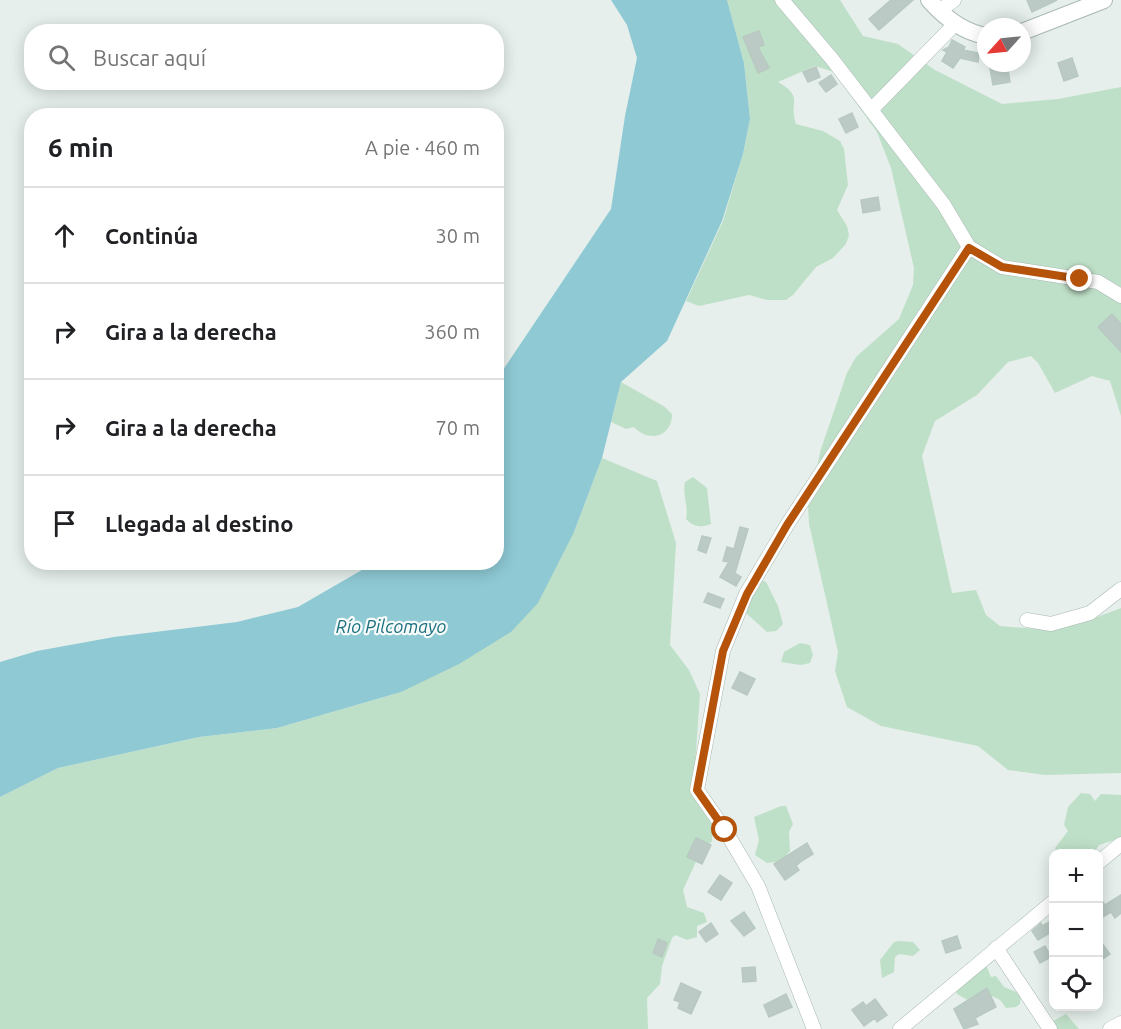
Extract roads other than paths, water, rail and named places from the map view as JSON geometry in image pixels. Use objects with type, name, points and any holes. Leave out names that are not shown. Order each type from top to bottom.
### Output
[{"type":"street","points":[[782,0],[875,105],[944,205],[969,248],[1002,267],[1098,282],[1121,296]]},
{"type":"street","points":[[934,6],[954,0]]},
{"type":"street","points":[[1031,28],[1104,0]]},
{"type":"street","points":[[934,6],[955,24],[977,33]]},
{"type":"street","points":[[875,105],[955,24]]},
{"type":"street","points":[[814,1029],[758,886],[725,830],[697,790],[723,651],[747,594],[787,525],[969,248]]},
{"type":"street","points":[[1027,620],[1051,624],[1090,613],[1121,589]]},
{"type":"street","points":[[1103,859],[1121,844]]},
{"type":"street","points":[[900,1029],[1051,903]]},
{"type":"street","points":[[996,948],[1050,1029]]},
{"type":"street","points":[[1110,1029],[1121,1023]]},
{"type":"water","name":"Río Pilcomayo","points":[[611,0],[727,0],[744,63],[750,119],[743,154],[722,221],[667,341],[621,382],[602,458],[574,532],[538,603],[511,632],[459,664],[401,692],[277,728],[199,737],[58,768],[0,797],[0,662],[37,651],[114,637],[237,622],[298,607],[362,570],[504,570],[504,369],[611,209],[625,116],[637,58],[627,25]]}]
